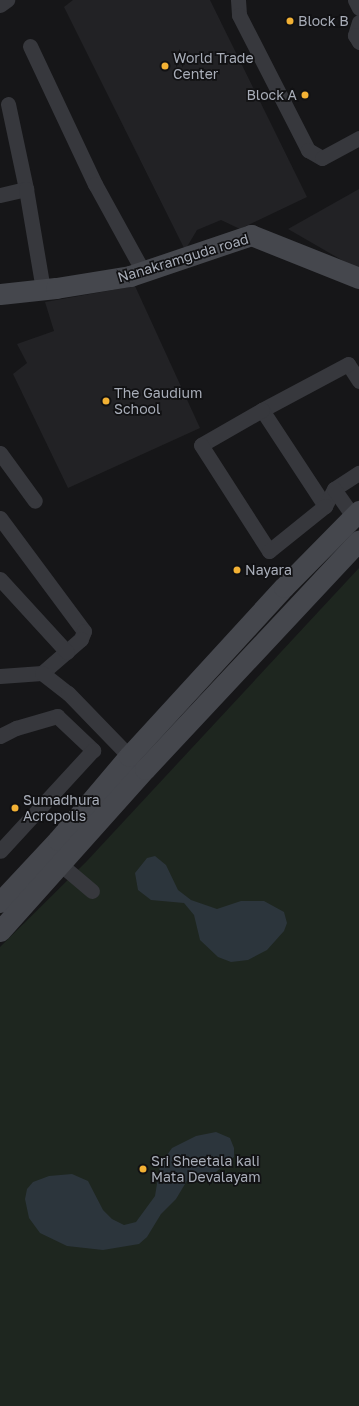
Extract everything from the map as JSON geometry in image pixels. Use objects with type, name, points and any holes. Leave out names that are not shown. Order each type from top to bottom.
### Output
[{"type":"main road","name":"Nanakramguda road","points":[[0,294],[144,273],[251,235],[359,278]]},
{"type":"main road","points":[[0,931],[128,756],[284,587],[356,514]]},
{"type":"main road","points":[[0,902],[53,859],[150,763],[359,540]]},
{"type":"street","points":[[0,5],[7,0]]},
{"type":"street","points":[[238,0],[239,15],[308,150],[322,158],[359,138]]},
{"type":"street","points":[[355,0],[359,8]]},
{"type":"street","points":[[359,22],[355,35],[359,42]]},
{"type":"street","points":[[30,46],[95,184],[144,273]]},
{"type":"street","points":[[8,104],[26,189],[43,288]]},
{"type":"street","points":[[0,195],[26,189]]},
{"type":"street","points":[[359,381],[353,362],[262,410],[201,445],[269,551],[325,506],[334,490],[359,473]]},
{"type":"street","points":[[262,410],[325,506]]},
{"type":"street","points":[[0,453],[35,501]]},
{"type":"street","points":[[334,490],[356,514]]},
{"type":"street","points":[[0,518],[84,631],[82,639],[42,673],[0,676]]},
{"type":"street","points":[[0,579],[66,652]]},
{"type":"street","points":[[42,673],[68,694],[128,756]]},
{"type":"street","points":[[0,736],[16,728],[57,716],[93,750],[0,851]]},
{"type":"street","points":[[53,859],[92,891]]},
{"type":"shaded area","points":[[73,0],[210,0],[307,197],[240,229],[221,220],[197,230],[185,250],[64,7]]},
{"type":"shaded area","points":[[359,189],[359,270],[288,229]]},
{"type":"shaded area","name":"The Gaudium School","points":[[135,286],[200,428],[68,488],[13,374],[27,363],[17,344],[54,331],[45,302]]},
{"type":"shaded area","points":[[359,568],[359,1406],[0,1406],[0,947],[86,862]]},
{"type":"shaded area","points":[[155,856],[166,865],[178,890],[191,900],[217,909],[241,901],[264,901],[284,912],[287,923],[284,931],[267,950],[248,960],[231,962],[218,957],[200,940],[194,915],[184,903],[151,900],[138,890],[135,873],[147,858]]},
{"type":"shaded area","points":[[216,1132],[230,1138],[234,1148],[234,1157],[216,1172],[200,1173],[188,1179],[176,1199],[161,1214],[147,1237],[139,1244],[103,1250],[67,1246],[40,1233],[29,1218],[25,1199],[27,1189],[33,1182],[49,1176],[72,1174],[88,1181],[103,1210],[112,1219],[124,1225],[136,1222],[155,1196],[160,1165],[172,1148],[196,1136]]},
{"type":"place","name":"Block B","points":[[290,21]]},
{"type":"place","name":"World Trade Center","points":[[165,66]]},
{"type":"place","name":"Block A","points":[[305,95]]},
{"type":"place","name":"The Gaudium School","points":[[106,401]]},
{"type":"place","name":"Nayara","points":[[237,570]]},
{"type":"place","name":"Sumadhura Acropolis","points":[[15,808]]},
{"type":"place","name":"Sri Sheetala kali Mata Devalayam","points":[[143,1169]]}]
